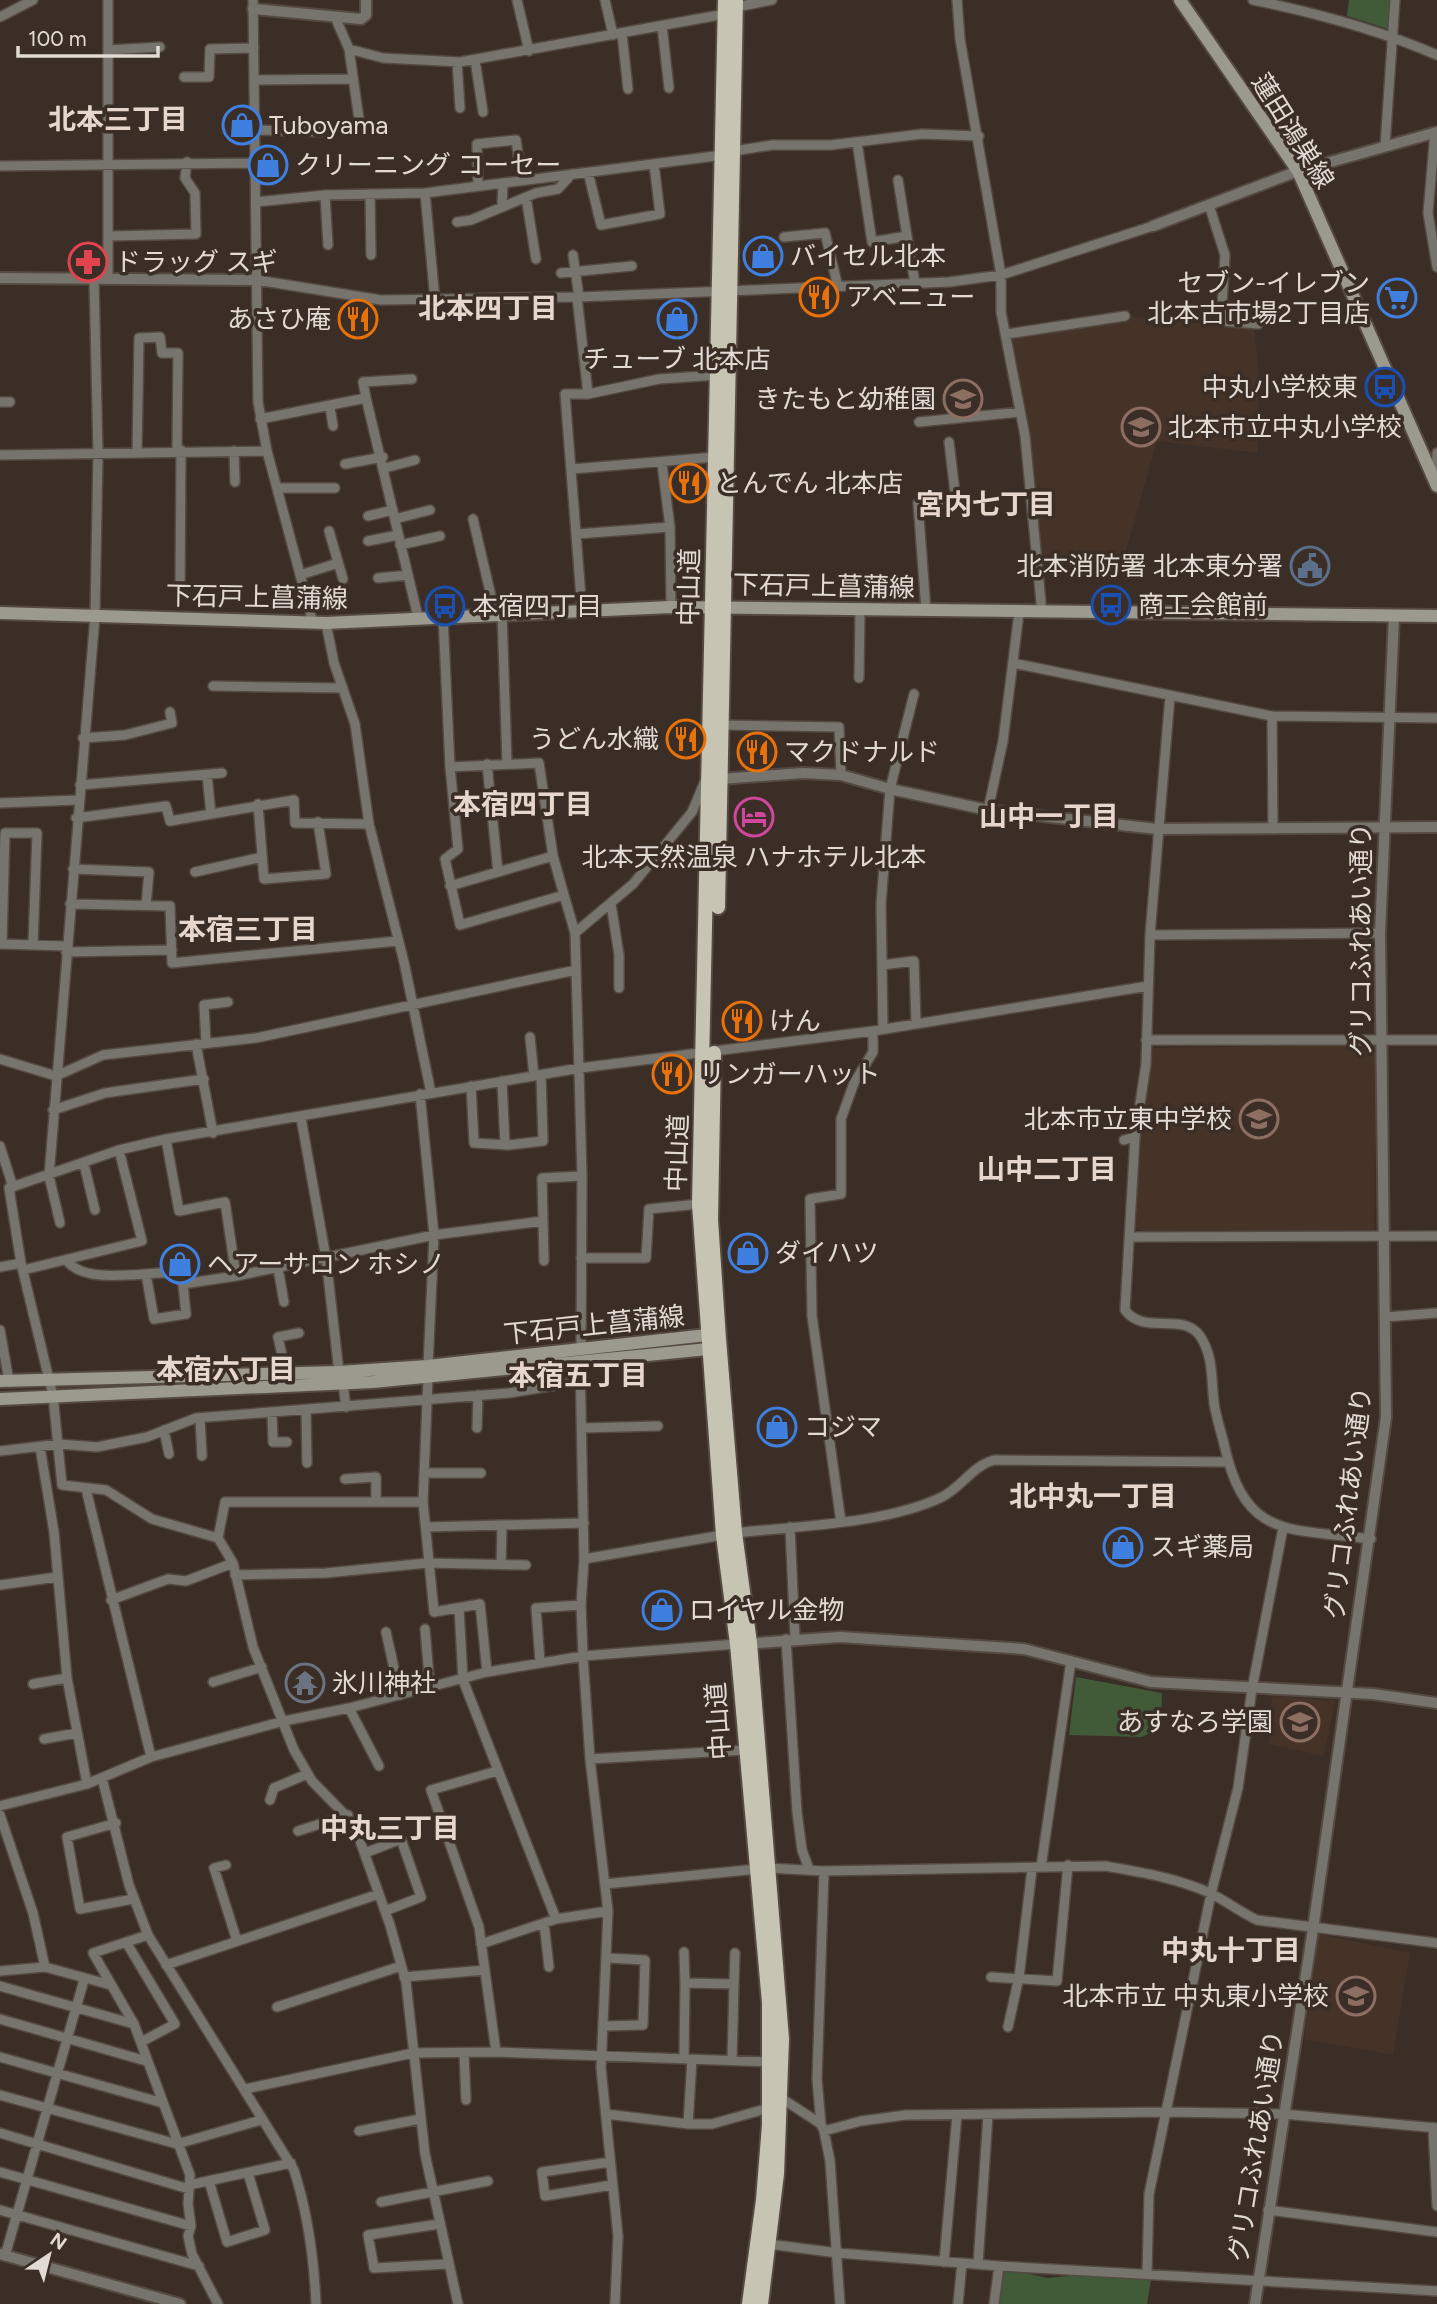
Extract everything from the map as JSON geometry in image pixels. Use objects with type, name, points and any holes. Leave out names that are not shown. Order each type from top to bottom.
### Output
[{"type":"highway","name":"中山道","points":[[711,1341],[710,1051],[730,5]]},
{"type":"highway","name":"中山道","points":[[715,776],[722,724],[715,457],[724,291]]},
{"type":"highway","name":"中山道","points":[[710,1051],[699,1204],[729,1534],[743,1644],[762,1869],[775,2103],[777,2174],[761,2304]]},
{"type":"highway","name":"中山道","points":[[743,1644],[745,1750],[782,2039],[749,2304]]},
{"type":"main road","name":"蓮田鴻巣線","points":[[1180,0],[1298,171],[1437,485]]},
{"type":"main road","name":"下石戸上菖蒲線","points":[[0,613],[320,623],[671,607],[1437,616]]},
{"type":"main road","name":"下石戸上菖蒲線","points":[[0,1399],[428,1371],[711,1341]]},
{"type":"main road","name":"下石戸上菖蒲線","points":[[4,1381],[286,1373],[341,1378]]},
{"type":"street","points":[[0,17],[33,0]]},
{"type":"street","points":[[108,0],[108,278]]},
{"type":"street","points":[[366,0],[364,18],[335,17],[253,4],[257,280],[255,361],[260,419],[300,575],[320,623],[355,724],[369,824],[414,1003],[431,1093]]},
{"type":"street","points":[[517,0],[529,51]]},
{"type":"street","points":[[605,0],[618,35],[628,89]]},
{"type":"street","points":[[349,49],[383,58],[457,62],[475,60],[618,35],[662,26],[730,5],[772,0]]},
{"type":"street","points":[[957,0],[960,38],[1001,275],[1001,312],[1020,412],[1042,613]]},
{"type":"street","points":[[1252,0],[1320,13],[1391,35],[1437,55]]},
{"type":"street","points":[[1385,146],[1395,0]]},
{"type":"street","points":[[335,17],[349,49],[351,79],[360,126]]},
{"type":"street","points":[[662,26],[669,88]]},
{"type":"street","points":[[108,50],[160,47]]},
{"type":"street","points":[[184,77],[209,77],[210,49],[254,48]]},
{"type":"street","points":[[475,60],[482,112]]},
{"type":"street","points":[[457,62],[460,108]]},
{"type":"street","points":[[255,80],[351,79]]},
{"type":"street","points":[[255,130],[330,132]]},
{"type":"street","points":[[0,278],[257,280],[381,300],[435,300],[838,287],[1001,275],[1153,226],[1298,171],[1436,132],[1435,170],[1428,189],[1428,213],[1437,267]]},
{"type":"street","points":[[256,202],[325,195],[425,193],[653,164],[772,145],[831,145],[922,134],[979,136]]},
{"type":"street","points":[[478,186],[477,144],[516,140],[522,180]]},
{"type":"street","points":[[857,142],[872,242],[907,236]]},
{"type":"street","points":[[110,236],[196,234],[195,193],[186,178],[187,162]]},
{"type":"street","points":[[0,166],[256,163]]},
{"type":"street","points":[[589,172],[601,225],[660,214],[653,164]]},
{"type":"street","points":[[457,222],[526,197],[558,189],[572,174]]},
{"type":"street","points":[[898,180],[915,283]]},
{"type":"street","points":[[502,206],[503,183]]},
{"type":"street","points":[[425,193],[435,300]]},
{"type":"street","points":[[370,194],[371,255]]},
{"type":"street","points":[[325,195],[328,245]]},
{"type":"street","points":[[526,197],[536,259]]},
{"type":"street","points":[[1209,205],[1225,255],[1221,321],[1258,324]]},
{"type":"street","points":[[784,237],[825,233],[838,287]]},
{"type":"street","points":[[573,255],[588,394]]},
{"type":"street","points":[[561,273],[632,267]]},
{"type":"street","points":[[60,1223],[48,1177],[95,616],[98,454],[94,278]]},
{"type":"street","points":[[1007,334],[1125,316]]},
{"type":"street","points":[[137,453],[139,338],[160,337],[162,353],[178,353],[180,594]]},
{"type":"street","points":[[582,610],[565,394],[588,394],[659,379],[718,374]]},
{"type":"street","points":[[412,379],[363,382],[418,617]]},
{"type":"street","points":[[260,419],[366,398]]},
{"type":"street","points":[[330,407],[333,426]]},
{"type":"street","points":[[919,422],[1020,412]]},
{"type":"street","points":[[926,610],[918,503],[956,501],[949,442]]},
{"type":"street","points":[[0,455],[179,450],[267,452]]},
{"type":"street","points":[[234,451],[234,482]]},
{"type":"street","points":[[1437,453],[1437,485]]},
{"type":"street","points":[[572,470],[662,464],[715,457]]},
{"type":"street","points":[[345,464],[415,460]]},
{"type":"street","points":[[662,464],[670,527],[671,607]]},
{"type":"street","points":[[277,488],[335,488]]},
{"type":"street","points":[[368,516],[430,510]]},
{"type":"street","points":[[473,519],[499,613],[507,763]]},
{"type":"street","points":[[576,534],[670,527]]},
{"type":"street","points":[[329,531],[343,579]]},
{"type":"street","points":[[368,541],[440,536]]},
{"type":"street","points":[[300,575],[338,563]]},
{"type":"street","points":[[378,578],[408,575]]},
{"type":"street","points":[[859,678],[860,608]]},
{"type":"street","points":[[988,810],[1003,741],[1019,613]]},
{"type":"street","points":[[443,616],[450,766],[458,849],[445,859],[460,925],[564,895]]},
{"type":"street","name":"グリコふれあい通り","points":[[1255,2304],[1371,1539],[1386,1417],[1384,1040],[1380,933],[1394,617]]},
{"type":"street","points":[[1013,663],[1272,716],[1388,720],[1437,718]]},
{"type":"street","points":[[213,686],[343,688]]},
{"type":"street","points":[[883,1029],[881,904],[890,789],[914,694]]},
{"type":"street","points":[[1170,696],[1157,829],[1146,1040],[1135,1138],[1132,1237],[1123,1300],[1125,1310],[1132,1320],[1146,1325],[1188,1326],[1201,1338],[1210,1359],[1214,1405],[1228,1462],[1248,1507],[1283,1528],[1371,1539]]},
{"type":"street","points":[[83,738],[125,735],[172,723],[170,712]]},
{"type":"street","points":[[1272,716],[1273,829]]},
{"type":"street","points":[[722,724],[838,727],[841,775]]},
{"type":"street","points":[[450,766],[539,763],[554,856],[575,933],[582,1176],[584,1559],[581,1605],[590,1759],[608,1911],[603,2056],[611,2185],[618,2236],[615,2304]]},
{"type":"street","points":[[487,764],[498,872]]},
{"type":"street","points":[[80,785],[222,773]]},
{"type":"street","points":[[575,933],[633,884],[692,812],[715,776],[803,773],[841,775],[890,789],[988,810],[1157,829],[1437,827]]},
{"type":"street","points":[[207,775],[211,814]]},
{"type":"street","points":[[0,803],[78,800]]},
{"type":"street","points":[[76,818],[166,806],[170,821],[293,800],[295,823],[369,824]]},
{"type":"street","points":[[258,804],[264,878],[326,874],[318,822]]},
{"type":"street","points":[[33,945],[37,833],[5,833],[1,944],[66,949],[172,950]]},
{"type":"street","points":[[450,887],[554,856]]},
{"type":"street","points":[[195,872],[262,857]]},
{"type":"street","points":[[73,869],[149,872],[146,905]]},
{"type":"street","points":[[70,904],[170,906],[172,963],[398,941]]},
{"type":"street","points":[[611,904],[619,955],[619,988]]},
{"type":"street","points":[[1150,935],[1380,933]]},
{"type":"street","points":[[882,964],[914,961],[916,1023]]},
{"type":"street","points":[[0,1059],[56,1076],[103,1055],[256,1038],[576,970]]},
{"type":"street","points":[[218,1538],[152,1518],[106,1490],[62,1485],[53,1396],[22,1266],[9,1188],[48,1177],[119,1150],[166,1139],[301,1118],[420,1094],[580,1068],[873,1031],[1148,986]]},
{"type":"street","points":[[213,1133],[201,1044],[204,1004],[228,1002]]},
{"type":"street","points":[[841,1522],[812,1315],[810,1199],[841,1194],[841,1119],[854,1083],[873,1052],[873,1031]]},
{"type":"street","points":[[471,1086],[474,1143],[505,1145],[543,1141],[537,1075],[530,1037]]},
{"type":"street","points":[[1146,1040],[1437,1040]]},
{"type":"street","points":[[53,1110],[105,1093],[204,1079]]},
{"type":"street","points":[[502,1081],[505,1145]]},
{"type":"street","points":[[420,1094],[434,1235],[423,1502],[427,1563],[434,1612],[480,1604],[487,1672]]},
{"type":"street","points":[[301,1118],[326,1258],[346,1407]]},
{"type":"street","points":[[1124,1140],[1135,1138]]},
{"type":"street","points":[[166,1139],[179,1211],[225,1202],[236,1276]]},
{"type":"street","points":[[0,1146],[13,1187]]},
{"type":"street","points":[[0,1267],[66,1261],[142,1241],[119,1150]]},
{"type":"street","points":[[84,1164],[95,1210]]},
{"type":"street","points":[[544,1261],[542,1178],[582,1176]]},
{"type":"street","points":[[581,1258],[646,1258],[649,1209],[699,1204]]},
{"type":"street","points":[[183,1284],[278,1268],[434,1235],[543,1221]]},
{"type":"street","points":[[1132,1237],[1437,1236]]},
{"type":"street","points":[[66,1261],[73,1269],[92,1274],[175,1273],[183,1284],[186,1314],[154,1319],[146,1274]]},
{"type":"street","points":[[278,1268],[284,1302]]},
{"type":"street","points":[[1385,1317],[1437,1313]]},
{"type":"street","points":[[0,1330],[4,1381]]},
{"type":"street","points":[[286,1373],[278,1337],[299,1333]]},
{"type":"street","points":[[0,1451],[59,1444],[97,1447],[200,1418],[478,1395],[581,1381]]},
{"type":"street","points":[[477,1428],[478,1395]]},
{"type":"street","points":[[306,1411],[307,1463]]},
{"type":"street","points":[[272,1413],[273,1442],[288,1441]]},
{"type":"street","points":[[200,1418],[202,1456]]},
{"type":"street","points":[[582,1428],[658,1426]]},
{"type":"street","points":[[164,1430],[169,1454]]},
{"type":"street","points":[[40,1447],[54,1532],[66,1678],[87,1784]]},
{"type":"street","points":[[584,1559],[729,1534],[841,1522],[904,1509],[944,1497],[981,1463],[994,1460],[1228,1462]]},
{"type":"street","points":[[426,1473],[481,1473]]},
{"type":"street","points":[[345,1479],[376,1477],[376,1502]]},
{"type":"street","points":[[86,1489],[151,1757]]},
{"type":"street","points":[[423,1502],[225,1502],[218,1538],[233,1563],[246,1626],[307,1774],[348,1815],[365,1853],[385,1911],[404,1977],[433,2193],[458,2304]]},
{"type":"street","points":[[426,1527],[584,1523]]},
{"type":"street","points":[[501,1565],[502,1526]]},
{"type":"street","points":[[790,1527],[797,1812],[802,1850],[809,1869]]},
{"type":"street","points":[[1147,2273],[1149,2194],[1211,1894],[1238,1788],[1252,1689],[1283,1528]]},
{"type":"street","points":[[111,1600],[168,1579],[186,1581],[233,1563]]},
{"type":"street","points":[[235,1576],[326,1573],[427,1563],[526,1565]]},
{"type":"street","points":[[0,1585],[57,1577]]},
{"type":"street","points":[[540,1662],[536,1608],[581,1605]]},
{"type":"street","points":[[459,1608],[463,1680],[556,1919]]},
{"type":"street","points":[[425,1629],[430,1688]]},
{"type":"street","points":[[386,1632],[400,1695]]},
{"type":"street","points":[[0,1806],[87,1784],[151,1757],[487,1672],[583,1657],[791,1639],[840,1637],[1024,1648],[1151,1682],[1411,1697],[1437,1703]]},
{"type":"street","points":[[1008,2027],[1019,1978],[1072,1661]]},
{"type":"street","points":[[213,1682],[262,1667]]},
{"type":"street","points":[[33,1684],[66,1678]]},
{"type":"street","points":[[349,1708],[379,1766]]},
{"type":"street","points":[[44,1739],[77,1733]]},
{"type":"street","points":[[590,1759],[745,1750]]},
{"type":"street","points":[[496,2052],[479,1927],[431,1790],[497,1771]]},
{"type":"street","points":[[270,1800],[274,1788],[307,1774]]},
{"type":"street","points":[[102,1778],[116,1824],[133,1899],[148,1935],[245,2089],[261,2120],[291,2164],[306,2207],[314,2264],[316,2304]]},
{"type":"street","points":[[0,1815],[23,1880],[45,1967]]},
{"type":"street","points":[[298,1831],[348,1815]]},
{"type":"street","points":[[116,1824],[67,1838],[80,1909],[133,1899]]},
{"type":"street","points":[[365,1853],[401,1839],[421,1897],[385,1911]]},
{"type":"street","points":[[226,1865],[214,1868],[237,1941]]},
{"type":"street","points":[[990,1977],[1057,1981],[1068,1865]]},
{"type":"street","points":[[605,1884],[762,1869],[824,1871],[1105,1866],[1151,1874],[1211,1894],[1233,1909],[1257,1920],[1437,1943]]},
{"type":"street","points":[[824,1871],[817,2079],[838,2253],[840,2304]]},
{"type":"street","points":[[166,1965],[379,1894]]},
{"type":"street","points":[[481,1944],[556,1919],[608,1911]]},
{"type":"street","points":[[544,1923],[549,1966]]},
{"type":"street","points":[[148,1935],[93,1953],[134,2024],[190,2175],[191,2226],[188,2236],[218,2304]]},
{"type":"street","points":[[126,1942],[176,2024],[141,2042]]},
{"type":"street","points":[[684,1952],[688,2124]]},
{"type":"street","points":[[732,2060],[735,1953]]},
{"type":"street","points":[[604,2026],[643,2025],[645,1960],[607,1958]]},
{"type":"street","points":[[276,2007],[401,1966]]},
{"type":"street","points":[[0,1971],[45,1967],[111,1985]]},
{"type":"street","points":[[404,1977],[485,1969]]},
{"type":"street","points":[[84,1979],[69,2039],[3,2255],[180,2304]]},
{"type":"street","points":[[685,1983],[734,1984]]},
{"type":"street","points":[[0,1986],[134,2024]]},
{"type":"street","points":[[0,2019],[146,2062]]},
{"type":"street","points":[[245,2089],[413,2053],[496,2052],[771,2062]]},
{"type":"street","points":[[464,2053],[466,2100]]},
{"type":"street","points":[[0,2057],[163,2103]]},
{"type":"street","points":[[0,2095],[177,2144],[261,2120]]},
{"type":"street","points":[[606,2114],[688,2124],[712,2124],[775,2103],[823,2128],[906,2115],[1166,2112],[1283,2114],[1435,2128],[1437,2206]]},
{"type":"street","points":[[944,2262],[957,2115]]},
{"type":"street","points":[[978,2264],[988,2115]]},
{"type":"street","points":[[359,2131],[421,2119]]},
{"type":"street","points":[[0,2133],[189,2187],[291,2164]]},
{"type":"street","points":[[610,2162],[542,2172],[545,2196],[611,2185]]},
{"type":"street","points":[[0,2172],[191,2226]]},
{"type":"street","points":[[209,2181],[227,2242],[265,2230],[248,2173]]},
{"type":"street","points":[[381,2202],[488,2181]]},
{"type":"street","points":[[0,2210],[199,2266]]},
{"type":"street","points":[[1268,2210],[1437,2232]]},
{"type":"street","points":[[439,2224],[368,2235],[374,2268],[448,2264]]},
{"type":"street","points":[[768,2244],[838,2253],[999,2266],[1437,2291]]},
{"type":"street","points":[[958,2304],[962,2263]]},
{"type":"street","points":[[993,2304],[999,2266]]},
{"type":"shaded area","name":"北本市立中丸小学校","points":[[1125,316],[1254,329],[1259,376],[1258,453],[1157,441],[1123,562],[1044,560],[1007,334]]},
{"type":"shaded area","name":"北本市立東中学校","points":[[1372,1045],[1376,1051],[1374,1230],[1143,1232],[1136,1228],[1139,1141],[1153,1048]]},
{"type":"shaded area","name":"あすなろ学園","points":[[1272,1696],[1335,1701],[1324,1756],[1269,1744]]},
{"type":"shaded area","name":"北本市立 中丸東小学校","points":[[1319,1934],[1410,1953],[1393,2055],[1304,2039]]},
{"type":"green space","points":[[1349,0],[1390,0],[1388,29],[1347,16]]},
{"type":"green space","points":[[1076,1677],[1162,1693],[1161,1728],[1142,1737],[1069,1735]]},
{"type":"green space","points":[[1005,2268],[1047,2278],[1090,2274],[1151,2280],[1147,2304],[998,2304]]},
{"type":"place","name":"Tuboyama","points":[[242,125]]},
{"type":"place","name":"クリーニング コーセー","points":[[268,165]]},
{"type":"place","name":"バイセル北本","points":[[763,256]]},
{"type":"place","name":"ドラッグ スギ","points":[[88,262]]},
{"type":"place","name":"アベニュー","points":[[819,297]]},
{"type":"place","name":"セブン-イレブン 北本古市場2丁目店","points":[[1397,298]]},
{"type":"place","name":"あさひ庵","points":[[358,319]]},
{"type":"place","name":"チューブ 北本店","points":[[677,319]]},
{"type":"place","name":"中丸小学校東","points":[[1385,387]]},
{"type":"place","name":"きたもと幼稚園","points":[[963,399]]},
{"type":"place","name":"北本市立中丸小学校","points":[[1141,427]]},
{"type":"place","name":"とんでん 北本店","points":[[689,483]]},
{"type":"place","name":"北本消防署 北本東分署","points":[[1310,566]]},
{"type":"place","name":"商工会館前","points":[[1111,605]]},
{"type":"place","name":"本宿四丁目","points":[[445,606]]},
{"type":"place","name":"うどん水織","points":[[686,739]]},
{"type":"place","name":"マクドナルド","points":[[757,752]]},
{"type":"place","name":"北本天然温泉 ハナホテル北本","points":[[754,817]]},
{"type":"place","name":"けん","points":[[742,1021]]},
{"type":"place","name":"リンガーハット","points":[[672,1074]]},
{"type":"place","name":"北本市立東中学校","points":[[1259,1119]]},
{"type":"place","name":"ダイハツ","points":[[748,1253]]},
{"type":"place","name":"ヘアーサロン ホシノ","points":[[180,1264]]},
{"type":"place","name":"コジマ","points":[[777,1427]]},
{"type":"place","name":"スギ薬局","points":[[1123,1547]]},
{"type":"place","name":"ロイヤル金物","points":[[662,1610]]},
{"type":"place","name":"氷川神社","points":[[305,1683]]},
{"type":"place","name":"あすなろ学園","points":[[1300,1722]]},
{"type":"place","name":"北本市立 中丸東小学校","points":[[1356,1996]]},
{"type":"district","name":"北本三丁目","points":[[118,119]]},
{"type":"district","name":"北本四丁目","points":[[488,308]]},
{"type":"district","name":"宮内七丁目","points":[[986,504]]},
{"type":"district","name":"本宿四丁目","points":[[523,804]]},
{"type":"district","name":"山中一丁目","points":[[1049,816]]},
{"type":"district","name":"本宿三丁目","points":[[248,929]]},
{"type":"district","name":"山中二丁目","points":[[1047,1169]]},
{"type":"district","name":"本宿六丁目","points":[[226,1369]]},
{"type":"district","name":"本宿五丁目","points":[[578,1375]]},
{"type":"district","name":"北中丸一丁目","points":[[1093,1496]]},
{"type":"district","name":"中丸三丁目","points":[[390,1828]]},
{"type":"district","name":"中丸十丁目","points":[[1231,1950]]}]
